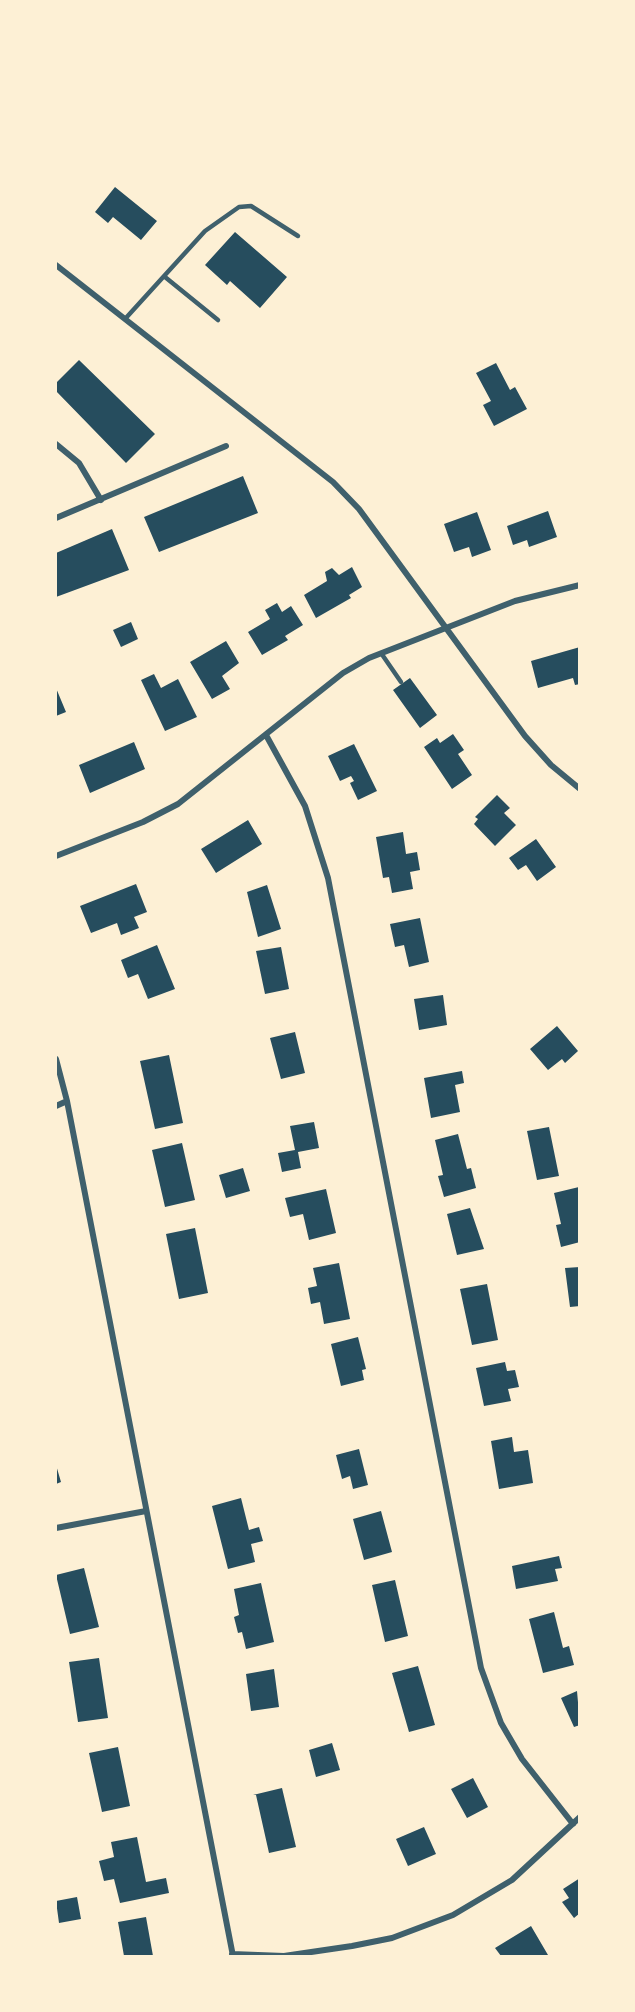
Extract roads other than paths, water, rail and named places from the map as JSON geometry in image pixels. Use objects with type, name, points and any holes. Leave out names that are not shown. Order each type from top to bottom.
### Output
[{"type":"street","points":[[56,265],[333,482],[358,509],[525,736],[551,765],[579,789]]},
{"type":"street","points":[[56,444],[79,463],[101,500]]},
{"type":"street","points":[[56,518],[226,446]]},
{"type":"street","points":[[56,856],[143,822],[177,804],[343,673],[381,652],[514,601],[579,585]]},
{"type":"street","points":[[266,735],[305,806],[328,878],[482,1668],[501,1723],[522,1759],[573,1824]]},
{"type":"street","points":[[56,1059],[67,1101],[233,1955],[284,1956],[352,1946],[392,1938],[453,1915],[512,1880],[579,1817]]},
{"type":"street","points":[[56,1106],[67,1101]]},
{"type":"street","points":[[56,1528],[146,1511]]},
{"type":"lane","points":[[125,319],[205,231],[239,207],[251,206],[298,236]]},
{"type":"lane","points":[[165,277],[218,320]]},
{"type":"lane","points":[[381,652],[401,682]]}]
